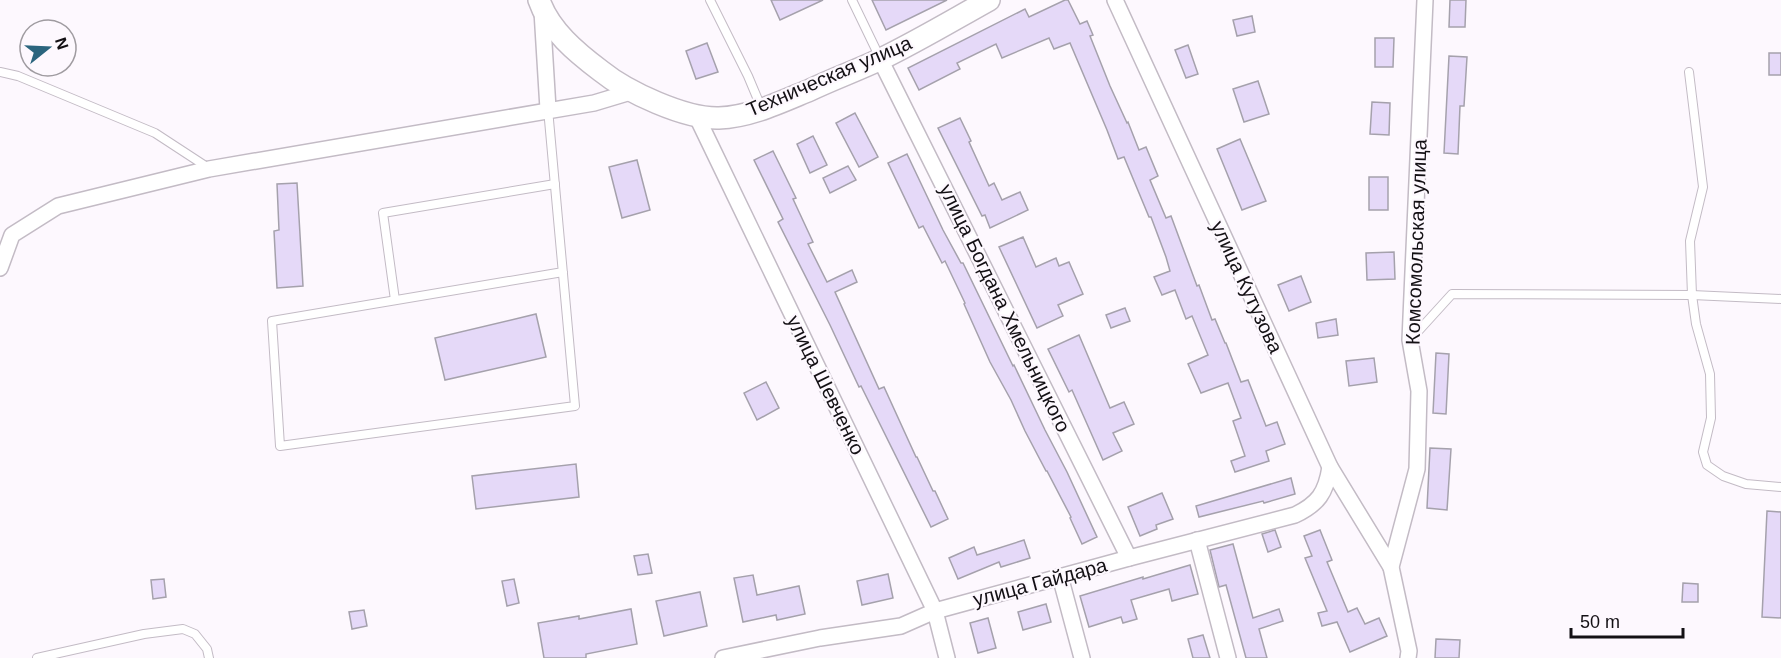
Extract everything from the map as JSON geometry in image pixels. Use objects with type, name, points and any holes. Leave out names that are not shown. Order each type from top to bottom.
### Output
[{"type":"main road","name":"Техническая улица","points":[[540,4],[557,30],[578,53],[608,76],[671,108],[716,118],[737,116],[776,104],[880,59],[989,0]]},
{"type":"street","name":"улица Кутузова","points":[[1115,0],[1330,467],[1391,567]]},
{"type":"street","name":"Комсомольская улица","points":[[1408,658],[1391,567],[1417,469],[1419,391],[1410,340],[1425,0]]},
{"type":"street","points":[[540,4],[548,110]]},
{"type":"street","name":"улица Богдана Хмельницкого","points":[[880,59],[1129,558]]},
{"type":"street","points":[[0,268],[12,235],[58,206],[209,169],[594,103],[634,91]]},
{"type":"street","name":"улица Шевченко","points":[[696,115],[935,611],[947,658]]},
{"type":"street","name":"улица Гайдара","points":[[723,658],[820,638],[901,626],[935,611],[1295,515],[1309,508],[1327,486],[1330,467]]},
{"type":"street","points":[[1197,540],[1228,658]]},
{"type":"street","points":[[1060,576],[1082,658]]},
{"type":"lane","points":[[710,0],[762,108]]},
{"type":"lane","points":[[852,0],[880,59]]},
{"type":"lane","points":[[0,72],[18,76],[155,133],[209,169]]},
{"type":"lane","points":[[1689,72],[1703,187],[1690,241],[1692,295],[1696,324],[1710,374],[1711,418],[1703,452],[1707,465],[1723,476],[1746,484],[1781,488]]},
{"type":"lane","points":[[548,110],[575,406],[280,446],[272,321],[562,272]]},
{"type":"lane","points":[[395,300],[383,213],[555,184]]},
{"type":"lane","points":[[1410,340],[1452,294],[1692,295],[1781,299]]},
{"type":"lane","points":[[37,658],[144,634],[183,628],[195,634],[207,649],[209,658]]},
{"type":"building","points":[[771,0],[823,0],[780,20]]},
{"type":"building","points":[[872,0],[947,0],[886,30]]},
{"type":"building","points":[[1068,0],[1080,24],[1087,21],[1093,35],[1090,36],[1110,86],[1139,150],[1146,147],[1158,176],[1150,180],[1166,218],[1171,216],[1197,286],[1199,285],[1212,320],[1215,319],[1226,343],[1241,382],[1248,380],[1266,426],[1277,422],[1285,444],[1266,451],[1269,461],[1235,472],[1231,461],[1245,456],[1233,421],[1241,418],[1228,383],[1201,393],[1188,364],[1208,355],[1192,316],[1186,319],[1175,290],[1162,295],[1154,277],[1170,271],[1166,257],[1124,157],[1118,159],[1070,43],[1054,49],[1049,38],[1002,58],[996,44],[957,63],[960,69],[919,90],[908,68],[1025,9],[1029,17]]},
{"type":"building","points":[[1450,0],[1466,0],[1465,27],[1449,27]]},
{"type":"building","points":[[1252,16],[1255,32],[1237,36],[1233,20]]},
{"type":"building","points":[[1375,38],[1394,38],[1393,67],[1375,67]]},
{"type":"building","points":[[707,43],[718,72],[696,79],[686,51]]},
{"type":"building","points":[[1188,45],[1198,74],[1186,78],[1175,50]]},
{"type":"building","points":[[1769,53],[1781,53],[1781,75],[1769,75]]},
{"type":"building","points":[[1449,56],[1467,57],[1464,106],[1460,106],[1458,154],[1444,153]]},
{"type":"building","points":[[1258,81],[1269,114],[1244,122],[1233,89]]},
{"type":"building","points":[[1372,102],[1390,103],[1389,135],[1370,134]]},
{"type":"building","points":[[855,113],[878,157],[859,167],[836,123]]},
{"type":"building","points":[[960,118],[989,186],[994,183],[1002,200],[1020,192],[1028,210],[990,228],[938,128]]},
{"type":"building","points":[[813,136],[827,165],[810,173],[797,144]]},
{"type":"building","points":[[1240,139],[1266,201],[1242,210],[1217,149]]},
{"type":"building","points":[[773,151],[796,198],[793,199],[813,242],[808,244],[827,282],[852,270],[857,282],[835,292],[879,389],[884,387],[948,519],[931,527],[778,222],[783,219],[754,160]]},
{"type":"building","points":[[907,154],[943,230],[963,263],[1014,365],[1097,537],[1082,544],[1071,517],[990,362],[945,261],[942,263],[923,226],[919,228],[888,163]]},
{"type":"building","points":[[637,160],[650,210],[622,218],[609,167]]},
{"type":"building","points":[[848,166],[856,180],[830,193],[823,178]]},
{"type":"building","points":[[1369,177],[1388,177],[1388,210],[1369,210]]},
{"type":"building","points":[[297,183],[303,286],[277,288],[274,231],[279,230],[277,184]]},
{"type":"building","points":[[1023,237],[1036,267],[1056,258],[1059,266],[1069,262],[1083,294],[1058,305],[1063,316],[1037,328],[999,247]]},
{"type":"building","points":[[1394,252],[1395,279],[1367,280],[1366,253]]},
{"type":"building","points":[[1301,276],[1311,302],[1289,311],[1278,285]]},
{"type":"building","points":[[1125,308],[1130,321],[1111,328],[1106,315]]},
{"type":"building","points":[[536,314],[546,357],[445,380],[435,338]]},
{"type":"building","points":[[1336,319],[1338,335],[1318,338],[1316,323]]},
{"type":"building","points":[[1079,335],[1110,408],[1124,402],[1134,424],[1113,433],[1122,451],[1103,460],[1072,390],[1069,392],[1048,349]]},
{"type":"building","points":[[1436,353],[1449,354],[1446,414],[1433,413]]},
{"type":"building","points":[[1374,358],[1377,382],[1349,386],[1346,361]]},
{"type":"building","points":[[766,382],[779,408],[757,420],[744,393]]},
{"type":"building","points":[[1430,448],[1451,449],[1447,510],[1427,508]]},
{"type":"building","points":[[576,464],[579,497],[476,509],[472,476]]},
{"type":"building","points":[[1291,478],[1295,494],[1199,517],[1196,506]]},
{"type":"building","points":[[1162,493],[1173,519],[1156,525],[1157,529],[1140,536],[1128,507]]},
{"type":"building","points":[[1767,511],[1781,512],[1781,618],[1762,617]]},
{"type":"building","points":[[1275,530],[1281,547],[1268,552],[1262,534]]},
{"type":"building","points":[[1320,530],[1332,560],[1327,562],[1348,612],[1357,608],[1365,624],[1379,618],[1387,636],[1350,652],[1337,622],[1322,626],[1318,613],[1327,611],[1305,558],[1312,556],[1304,536]]},
{"type":"building","points":[[1024,540],[1030,558],[1001,567],[999,562],[958,579],[949,558],[974,547],[977,555]]},
{"type":"building","points":[[1233,544],[1253,618],[1279,609],[1283,621],[1259,629],[1267,658],[1246,658],[1226,585],[1219,587],[1210,550]]},
{"type":"building","points":[[648,554],[652,573],[638,575],[634,556]]},
{"type":"building","points":[[1190,565],[1198,594],[1172,601],[1169,589],[1131,600],[1137,619],[1123,623],[1121,617],[1089,627],[1080,596]]},
{"type":"building","points":[[888,574],[893,598],[862,605],[857,581]]},
{"type":"building","points":[[753,575],[757,595],[799,586],[805,614],[777,620],[776,615],[743,622],[734,578]]},
{"type":"building","points":[[164,579],[166,597],[153,599],[151,580]]},
{"type":"building","points":[[514,579],[519,603],[507,606],[502,581]]},
{"type":"building","points":[[1683,583],[1698,584],[1698,602],[1682,602]]},
{"type":"building","points":[[700,592],[707,626],[664,636],[656,601]]},
{"type":"building","points":[[1046,604],[1051,622],[1023,630],[1018,612]]},
{"type":"building","points":[[631,609],[637,644],[586,654],[586,658],[544,658],[538,623],[579,616],[579,619]]},
{"type":"building","points":[[364,610],[367,626],[352,629],[349,612]]},
{"type":"building","points":[[988,618],[996,648],[978,653],[970,623]]},
{"type":"building","points":[[1203,635],[1210,658],[1193,658],[1188,639]]},
{"type":"building","points":[[1436,639],[1460,640],[1459,658],[1435,658]]}]
